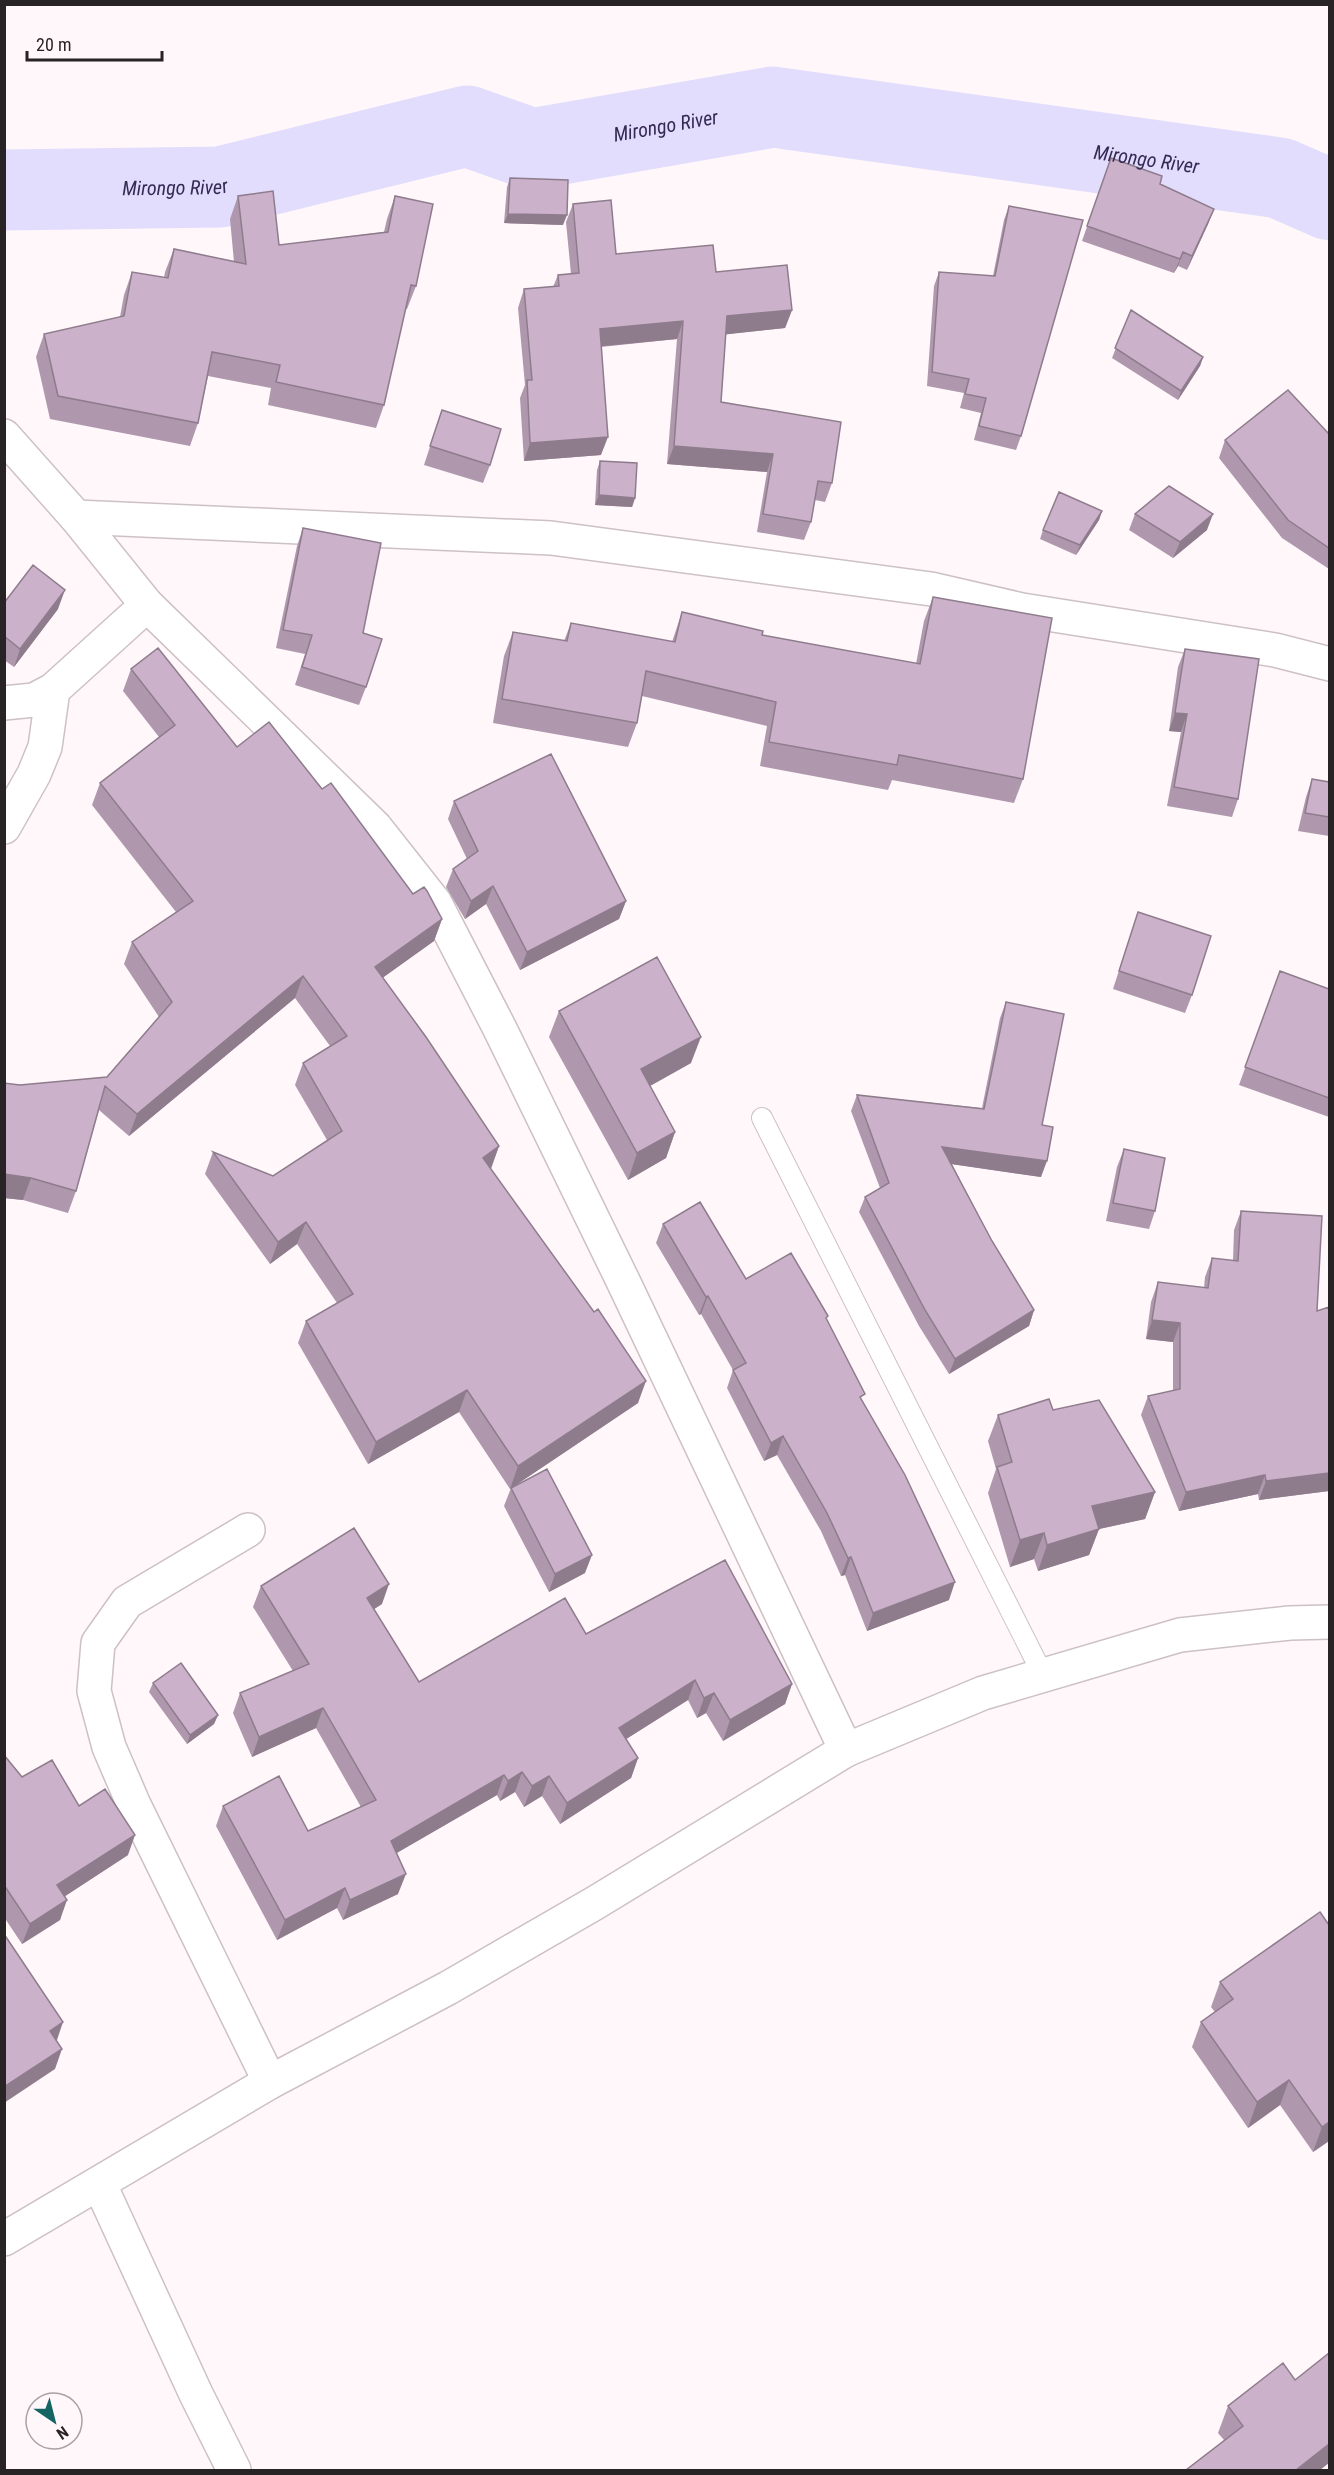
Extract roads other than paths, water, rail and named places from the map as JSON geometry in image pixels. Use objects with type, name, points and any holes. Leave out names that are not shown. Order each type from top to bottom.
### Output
[{"type":"street","points":[[4,436],[76,517],[147,605],[375,827],[435,903],[500,1029],[624,1283],[846,1750]]},
{"type":"street","points":[[76,517],[551,538],[931,589],[1022,610],[1275,651],[1329,664]]},
{"type":"street","points":[[4,704],[34,700],[53,690],[147,605]]},
{"type":"street","points":[[4,827],[34,774],[45,747],[53,690]]},
{"type":"street","points":[[248,1530],[127,1602],[98,1643],[94,1691],[109,1747],[134,1805],[270,2082]]},
{"type":"street","points":[[4,2240],[270,2082],[468,1977],[595,1903],[846,1750],[982,1693],[1180,1635],[1290,1623],[1329,1622]]},
{"type":"street","points":[[100,2185],[196,2394],[234,2470]]},
{"type":"lane","points":[[762,1118],[1043,1675]]},
{"type":"waterway","name":"Mirongo River","points":[[4,190],[220,187],[467,126],[532,149],[773,107],[1280,178],[1330,200]]}]
